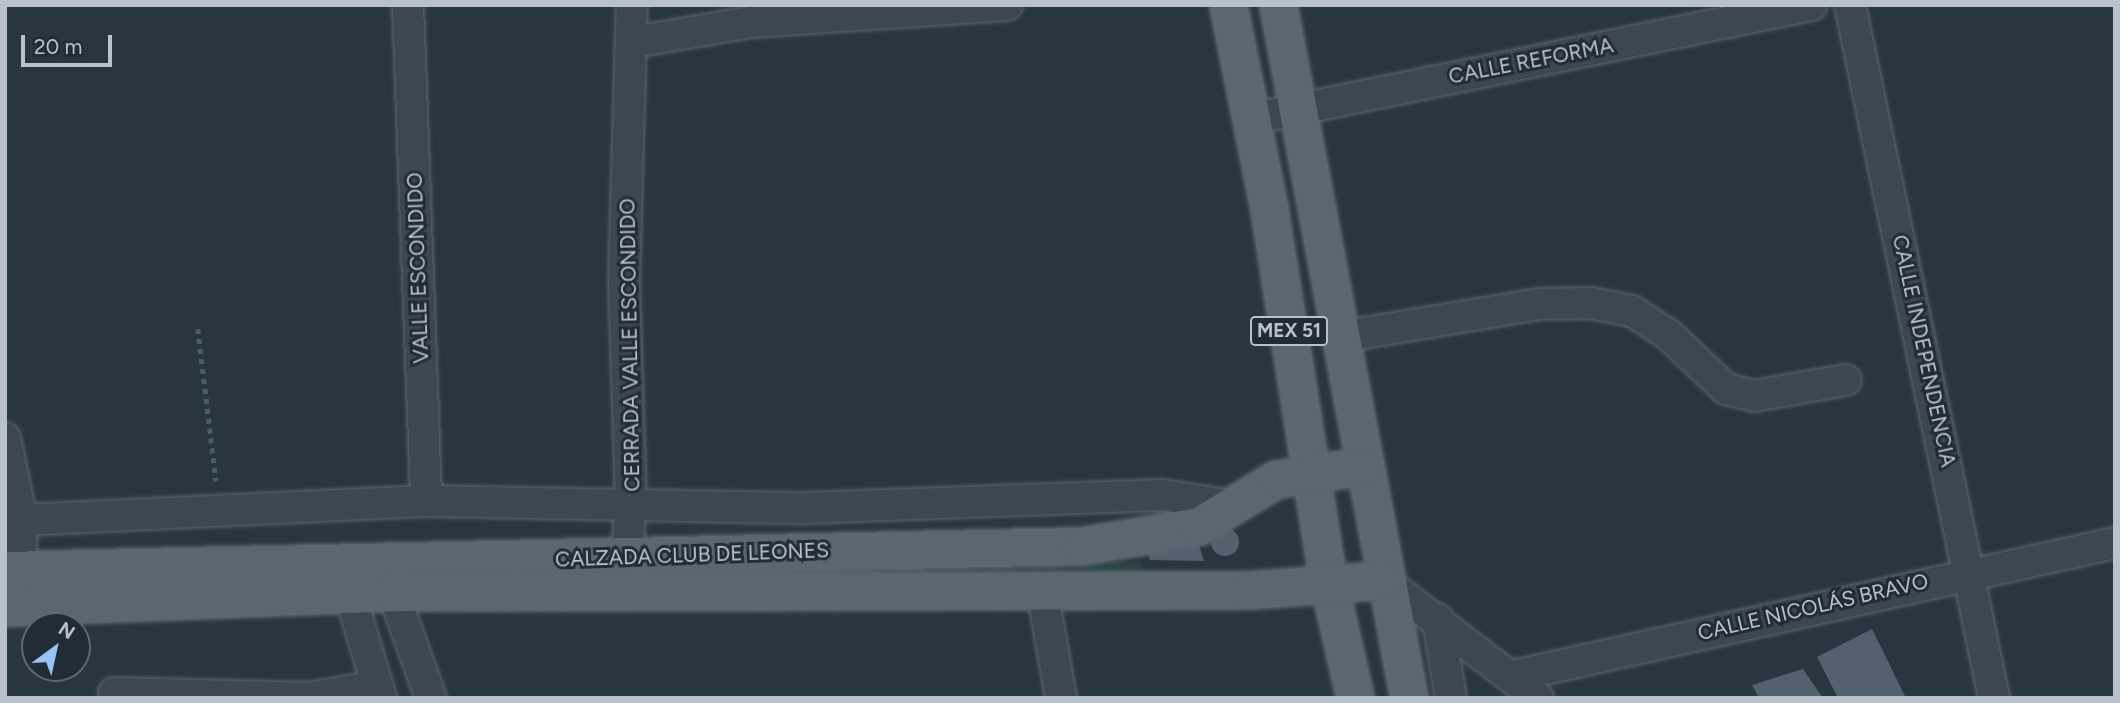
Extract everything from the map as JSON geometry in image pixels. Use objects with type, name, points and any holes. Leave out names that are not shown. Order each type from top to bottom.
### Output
[{"type":"main road","name":"MEX 51","points":[[1228,5],[1312,471],[1328,580],[1355,698]]},
{"type":"main road","name":"MEX 51","points":[[1278,5],[1300,107],[1383,580],[1409,698]]},
{"type":"main road","name":"CALZADA CLUB DE LEONES","points":[[12,607],[311,579],[350,594],[1081,546],[1199,526],[1276,479],[1312,471],[1363,466]]},
{"type":"main road","name":"CALZADA CLUB DE LEONES","points":[[12,570],[311,579],[626,574],[1042,590],[1249,590],[1328,580],[1383,580]]},
{"type":"street","name":"VALLE ESCONDIDO","points":[[408,5],[426,500]]},
{"type":"street","name":"CERRADA VALLE ESCONDIDO","points":[[626,574],[631,501],[624,283],[634,42],[632,5]]},
{"type":"street","points":[[634,42],[754,14],[1007,5]]},
{"type":"street","name":"CALLE REFORMA","points":[[1250,119],[1812,5]]},
{"type":"street","name":"CALLE INDEPENDENCIA","points":[[1850,5],[1971,571],[1994,698]]},
{"type":"street","points":[[1340,337],[1539,304],[1590,303],[1632,311],[1669,335],[1726,389],[1754,396],[1846,380]]},
{"type":"street","points":[[5,438],[14,498],[12,607]]},
{"type":"street","points":[[14,498],[219,509],[426,500],[631,501],[805,508],[1161,495],[1232,506]]},
{"type":"street","name":"CALLE NICOLÁS BRAVO","points":[[1513,676],[1971,571],[2115,542]]},
{"type":"street","points":[[1383,580],[1513,676],[1538,698]]},
{"type":"street","points":[[1042,590],[1060,698]]},
{"type":"street","points":[[393,592],[431,698]]},
{"type":"street","points":[[114,693],[314,697],[380,692],[350,594]]},
{"type":"street","points":[[1438,619],[1451,698]]},
{"type":"path","points":[[198,329],[219,509]]},
{"type":"green space","points":[[1141,562],[1145,576],[646,582],[642,565]]},
{"type":"building","points":[[1225,528],[1235,532],[1239,542],[1235,552],[1225,556],[1215,552],[1211,542],[1215,532]]},
{"type":"building","points":[[1197,539],[1204,561],[1150,560],[1147,548]]},
{"type":"building","points":[[1872,629],[1906,698],[1838,698],[1817,657]]},
{"type":"building","points":[[1803,669],[1823,698],[1759,698],[1752,685]]}]
